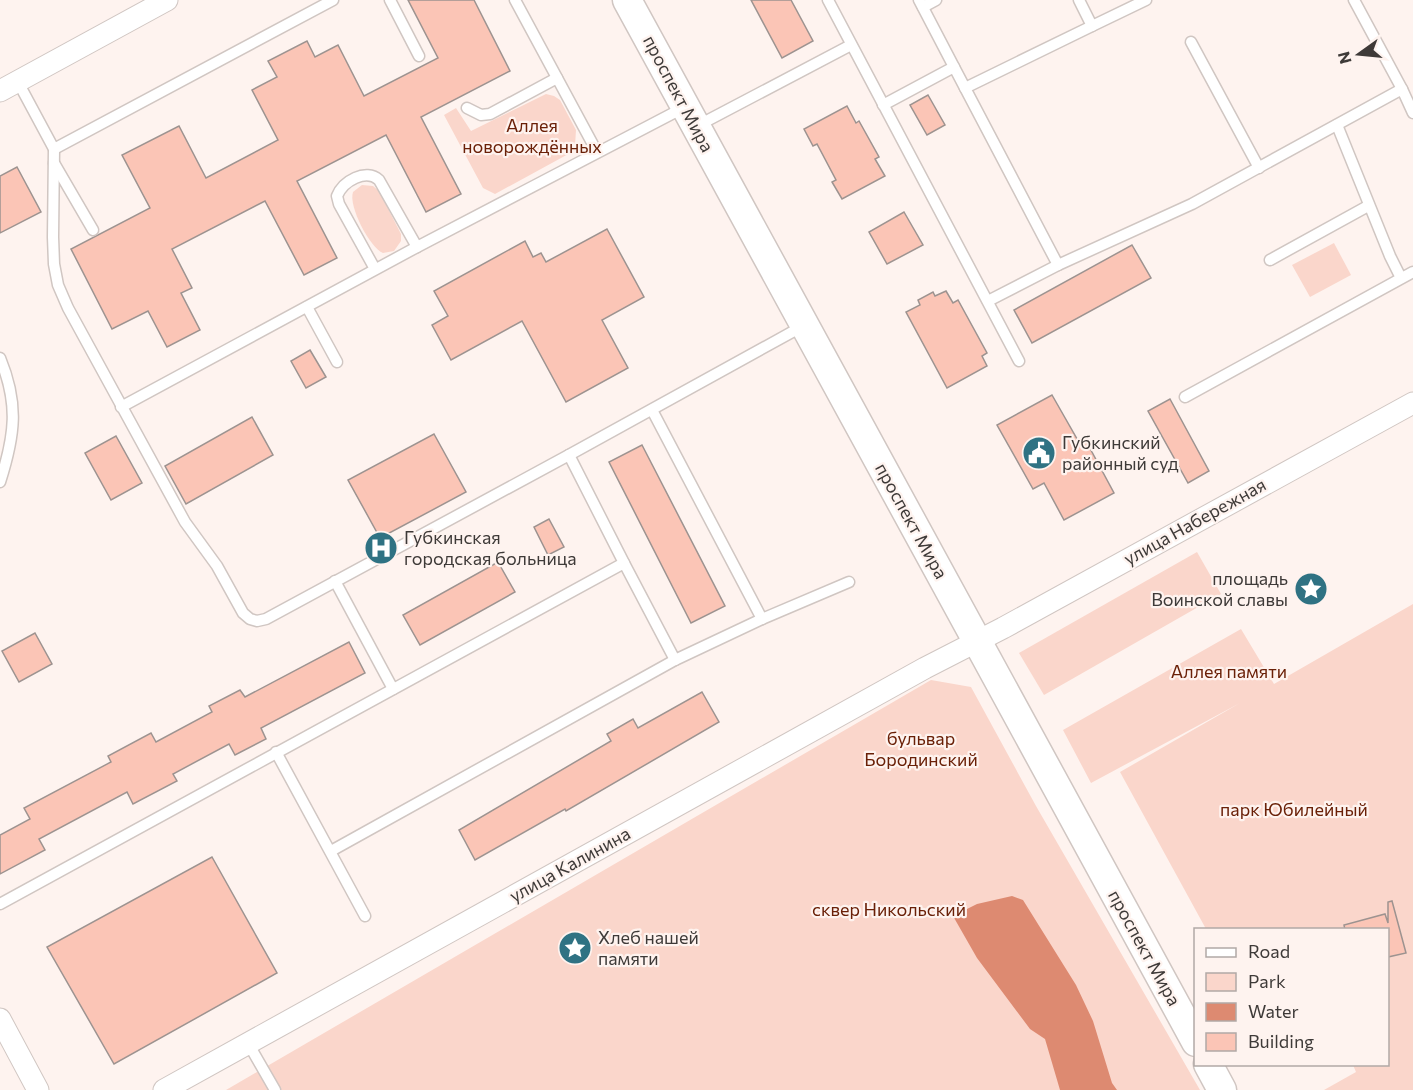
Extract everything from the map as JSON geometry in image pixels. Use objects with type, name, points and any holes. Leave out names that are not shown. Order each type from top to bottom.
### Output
[{"type":"main road","name":"проспект Мира","points":[[627,0],[1194,1038]]},
{"type":"main road","points":[[1209,1066],[1222,1090]]},
{"type":"street","points":[[9,86],[167,0]]},
{"type":"street","name":"улица Набережная","points":[[977,641],[1413,403]]},
{"type":"street","name":"улица Калинина","points":[[164,1090],[977,641]]},
{"type":"street","points":[[0,1019],[38,1090]]},
{"type":"lane","points":[[54,149],[333,0]]},
{"type":"lane","points":[[390,0],[419,56]]},
{"type":"lane","points":[[515,0],[597,152]]},
{"type":"lane","points":[[828,0],[1019,360]]},
{"type":"lane","points":[[936,0],[921,3],[1058,265]]},
{"type":"lane","points":[[1079,0],[1092,26]]},
{"type":"lane","points":[[965,88],[1146,0]]},
{"type":"lane","points":[[1354,0],[1413,113]]},
{"type":"lane","points":[[1191,42],[1259,168]]},
{"type":"lane","points":[[121,407],[597,152],[691,117],[851,45]]},
{"type":"lane","points":[[883,105],[954,67]]},
{"type":"lane","points":[[467,108],[481,116],[490,114],[557,78]]},
{"type":"lane","points":[[9,86],[54,149],[53,237],[58,285],[68,308],[185,522],[217,566],[243,613],[250,619],[257,621],[266,619],[804,326]]},
{"type":"lane","points":[[988,301],[1058,265],[1192,204],[1402,89]]},
{"type":"lane","points":[[1337,125],[1368,206],[1401,278]]},
{"type":"lane","points":[[54,162],[93,230]]},
{"type":"lane","points":[[375,269],[339,204],[337,196],[343,185],[362,175],[374,175],[379,180],[417,247]]},
{"type":"lane","points":[[1270,260],[1368,206]]},
{"type":"lane","points":[[1185,397],[1413,272]]},
{"type":"lane","points":[[307,307],[337,362]]},
{"type":"lane","points":[[0,358],[11,393],[13,424],[11,449],[0,482]]},
{"type":"lane","points":[[652,410],[762,618]]},
{"type":"lane","points":[[568,455],[675,660]]},
{"type":"lane","points":[[0,904],[624,563]]},
{"type":"lane","points":[[335,581],[393,689]]},
{"type":"lane","points":[[330,851],[675,660],[762,618],[849,582]]},
{"type":"lane","points":[[276,752],[365,916]]},
{"type":"lane","points":[[248,1043],[275,1090]]},
{"type":"green space","name":"Аллея новорождённых","points":[[546,94],[560,100],[576,130],[575,146],[572,152],[495,194],[483,188],[444,115],[456,108],[471,131]]},
{"type":"green space","points":[[362,185],[373,186],[379,191],[401,234],[401,241],[394,251],[383,253],[378,250],[361,226],[352,198],[353,192]]},
{"type":"green space","points":[[1334,243],[1351,275],[1310,297],[1292,265]]},
{"type":"green space","name":"Аллея памяти","points":[[1197,552],[1221,594],[1044,695],[1019,653]]},
{"type":"green space","name":"парк Юбилейный","points":[[1413,604],[1413,1090],[1324,1090],[1356,1072],[1353,1066],[1389,1066],[1389,928],[1205,928],[1120,772],[1240,703],[1091,783],[1063,730],[1241,629],[1274,684]]},
{"type":"green space","name":"сквер Никольский","points":[[931,680],[971,687],[1036,806],[1200,1090],[226,1090]]},
{"type":"water","points":[[1012,896],[1023,900],[1076,985],[1093,1021],[1112,1083],[1117,1090],[1060,1090],[1045,1039],[1030,1029],[977,958],[953,916],[977,904]]},
{"type":"building","points":[[408,0],[474,0],[510,71],[421,117],[461,194],[426,212],[386,135],[297,181],[337,258],[304,275],[265,201],[172,249],[192,288],[181,293],[200,330],[167,347],[148,311],[112,329],[71,249],[150,208],[122,155],[179,126],[206,178],[278,140],[252,90],[277,77],[268,61],[307,41],[315,57],[338,45],[364,96],[438,58]]},
{"type":"building","points":[[751,0],[791,0],[813,41],[782,58]]},
{"type":"building","points":[[928,95],[945,125],[927,135],[910,105]]},
{"type":"building","points":[[847,106],[856,123],[859,121],[879,157],[875,159],[885,176],[842,199],[832,182],[836,180],[817,144],[813,146],[804,129]]},
{"type":"building","points":[[17,167],[41,212],[0,233],[0,176]]},
{"type":"building","points":[[904,212],[923,245],[887,264],[869,232]]},
{"type":"building","points":[[607,229],[644,297],[602,320],[628,368],[566,402],[522,321],[451,360],[432,325],[448,316],[434,291],[525,241],[533,257],[541,253],[546,262]]},
{"type":"building","points":[[1132,245],[1151,278],[1032,343],[1014,310]]},
{"type":"building","points":[[946,291],[953,303],[958,300],[987,353],[982,356],[987,366],[947,388],[906,312],[920,305],[918,300],[933,292],[935,296]]},
{"type":"building","points":[[310,350],[326,377],[306,388],[291,361]]},
{"type":"building","points":[[1052,395],[1080,444],[1086,441],[1114,493],[1064,520],[1044,483],[1033,489],[997,425]]},
{"type":"building","points":[[1170,399],[1209,471],[1188,483],[1148,411]]},
{"type":"building","points":[[252,417],[273,455],[186,504],[165,466]]},
{"type":"building","points":[[434,434],[466,492],[380,538],[348,480]]},
{"type":"building","points":[[116,436],[142,483],[111,500],[85,453]]},
{"type":"building","points":[[642,445],[725,606],[691,623],[609,462]]},
{"type":"building","points":[[549,519],[564,547],[548,555],[534,527]]},
{"type":"building","points":[[498,562],[515,592],[420,645],[403,615]]},
{"type":"building","points":[[35,633],[52,664],[19,682],[2,651]]},
{"type":"building","points":[[349,642],[365,673],[261,728],[266,739],[235,755],[229,744],[173,774],[177,781],[133,804],[127,792],[39,839],[45,850],[0,874],[0,835],[30,819],[24,808],[111,762],[108,756],[151,733],[156,742],[212,712],[209,706],[240,690],[245,697]]},
{"type":"building","points":[[702,692],[719,722],[566,811],[565,809],[475,860],[459,830],[611,741],[607,734],[633,719],[638,728]]},
{"type":"building","points":[[212,857],[277,973],[114,1064],[47,947]]},
{"type":"building","points":[[1392,901],[1406,953],[1389,957],[1389,928],[1345,928],[1344,925],[1385,914],[1388,923],[1388,902]]},
{"type":"place","name":"Губкинский районный суд","points":[[1039,453]]},
{"type":"place","name":"Губкинская городская больница","points":[[381,548]]},
{"type":"place","name":"площадь Воинской славы","points":[[1311,589]]},
{"type":"place","name":"Хлеб нашей памяти","points":[[575,948]]},
{"type":"park label","name":"бульвар Бородинский","points":[[921,750]]}]
